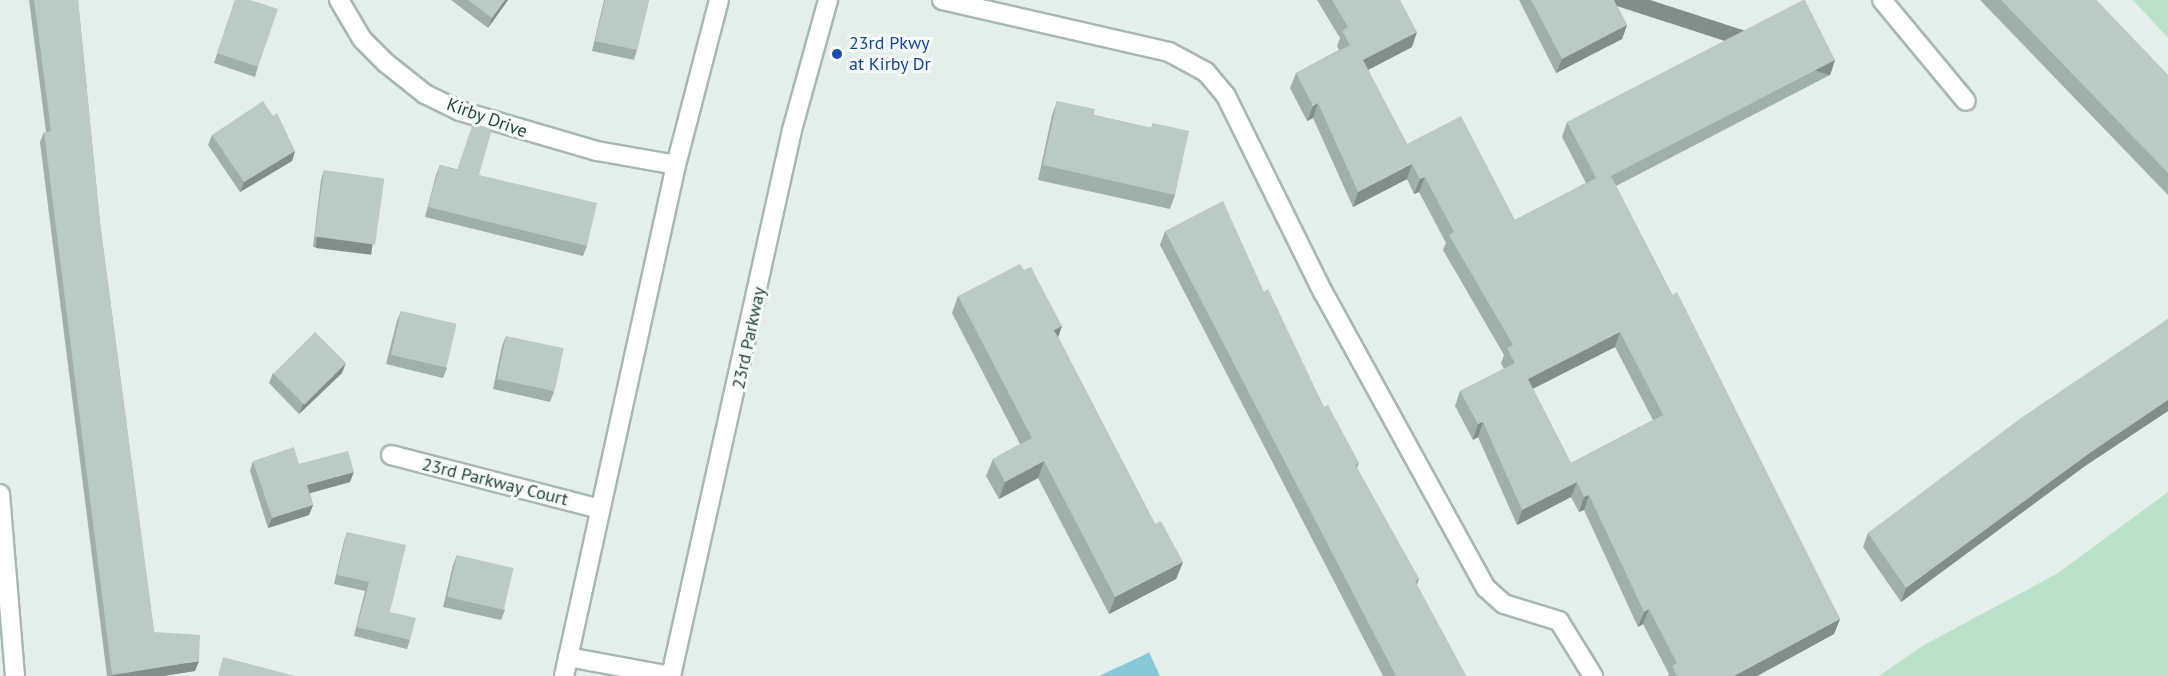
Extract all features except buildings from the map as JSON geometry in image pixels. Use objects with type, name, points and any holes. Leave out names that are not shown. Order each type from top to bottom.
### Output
[{"type":"street","name":"Kirby Drive","points":[[339,0],[362,39],[386,63],[425,94],[460,111],[597,151],[676,165]]},
{"type":"street","points":[[564,676],[676,165],[719,0]]},
{"type":"street","name":"23rd Parkway","points":[[671,676],[792,130],[828,0]]},
{"type":"street","points":[[942,0],[1169,52],[1206,72],[1226,96],[1323,292],[1486,588],[1504,604],[1559,621],[1593,676]]},
{"type":"street","points":[[1882,0],[1966,101]]},
{"type":"street","name":"23rd Parkway Court","points":[[391,455],[600,509]]},
{"type":"street","points":[[0,494],[15,676]]},
{"type":"street","points":[[568,657],[671,676]]},
{"type":"green space","points":[[2133,0],[2168,0],[2168,38]]},
{"type":"green space","points":[[2168,492],[2168,676],[1879,676],[1924,645],[2058,573]]},
{"type":"water","points":[[1149,652],[1160,676],[1099,676],[1144,655]]},
{"type":"place","name":"23rd Pkwy at Kirby Dr","points":[[837,54]]}]
